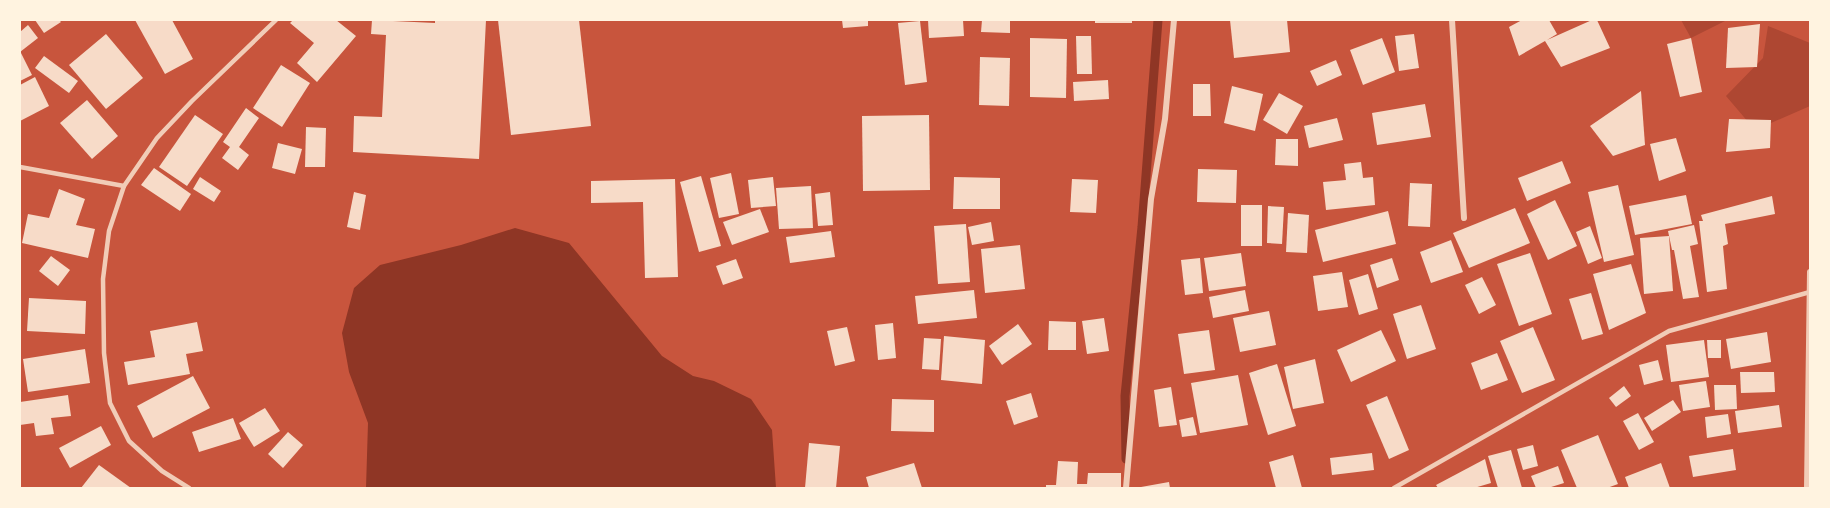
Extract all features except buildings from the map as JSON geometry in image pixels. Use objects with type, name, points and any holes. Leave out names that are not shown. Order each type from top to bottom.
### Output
[{"type":"street","points":[[1126,489],[1151,199],[1165,119],[1174,20]]},
{"type":"street","points":[[1452,20],[1464,218]]},
{"type":"street","points":[[1807,489],[1810,272]]},
{"type":"lane","points":[[189,489],[162,471],[129,441],[110,403],[104,353],[103,279],[109,231],[124,186],[157,138],[276,20]]},
{"type":"lane","points":[[20,166],[124,186]]},
{"type":"lane","points":[[1394,489],[1669,331],[1810,292]]},
{"type":"shaded area","points":[[1681,20],[1737,20],[1725,21],[1691,38]]},
{"type":"shaded area","points":[[1768,26],[1810,43],[1810,106],[1755,130],[1726,96],[1763,58]]},
{"type":"shaded area","points":[[515,228],[569,243],[662,356],[693,376],[714,381],[751,399],[772,430],[776,488],[366,488],[368,423],[349,372],[342,333],[354,288],[380,265],[461,245]]},
{"type":"waterway","points":[[1126,459],[1125,396],[1142,227],[1158,20]]}]
